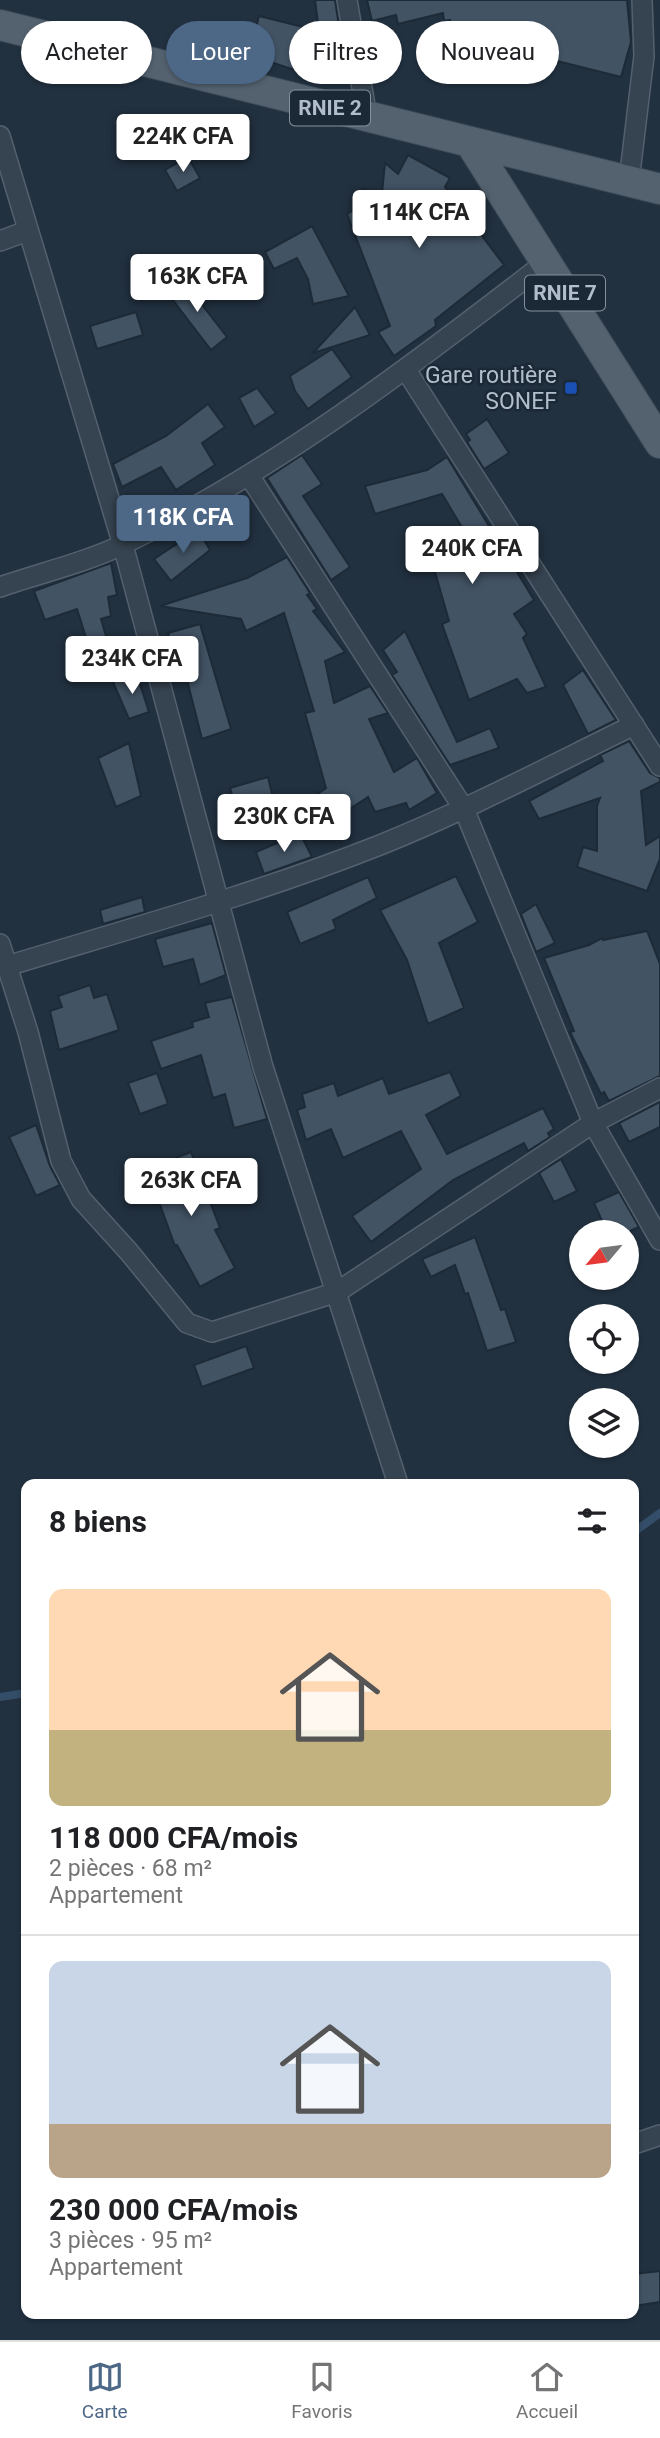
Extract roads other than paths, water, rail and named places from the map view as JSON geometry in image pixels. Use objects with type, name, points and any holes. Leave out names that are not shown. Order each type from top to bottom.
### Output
[{"type":"main road","name":"RNIE 2","points":[[0,25],[660,189]]},
{"type":"main road","name":"RNIE 7","points":[[470,142],[660,443]]},
{"type":"street","points":[[347,0],[368,117]]},
{"type":"street","points":[[629,181],[644,56],[642,0]]},
{"type":"street","points":[[0,135],[123,545],[263,1067],[396,1479]]},
{"type":"street","points":[[0,241],[27,231]]},
{"type":"street","points":[[0,587],[123,545],[250,477],[405,370],[545,262]]},
{"type":"street","points":[[405,370],[660,766]]},
{"type":"street","points":[[250,477],[464,809],[593,1123],[660,1240]]},
{"type":"street","points":[[7,966],[218,901],[379,845],[464,809],[634,725]]},
{"type":"street","points":[[0,944],[28,1032],[61,1161],[81,1199],[187,1323],[212,1332],[337,1292],[593,1123],[660,1088]]},
{"type":"street","points":[[639,2142],[660,2135]]},
{"type":"waterway","points":[[639,1528],[660,1513]]},
{"type":"waterway","points":[[0,1697],[21,1694]]},
{"type":"place","name":"Gare routière SONEF","points":[[571,388]]}]
